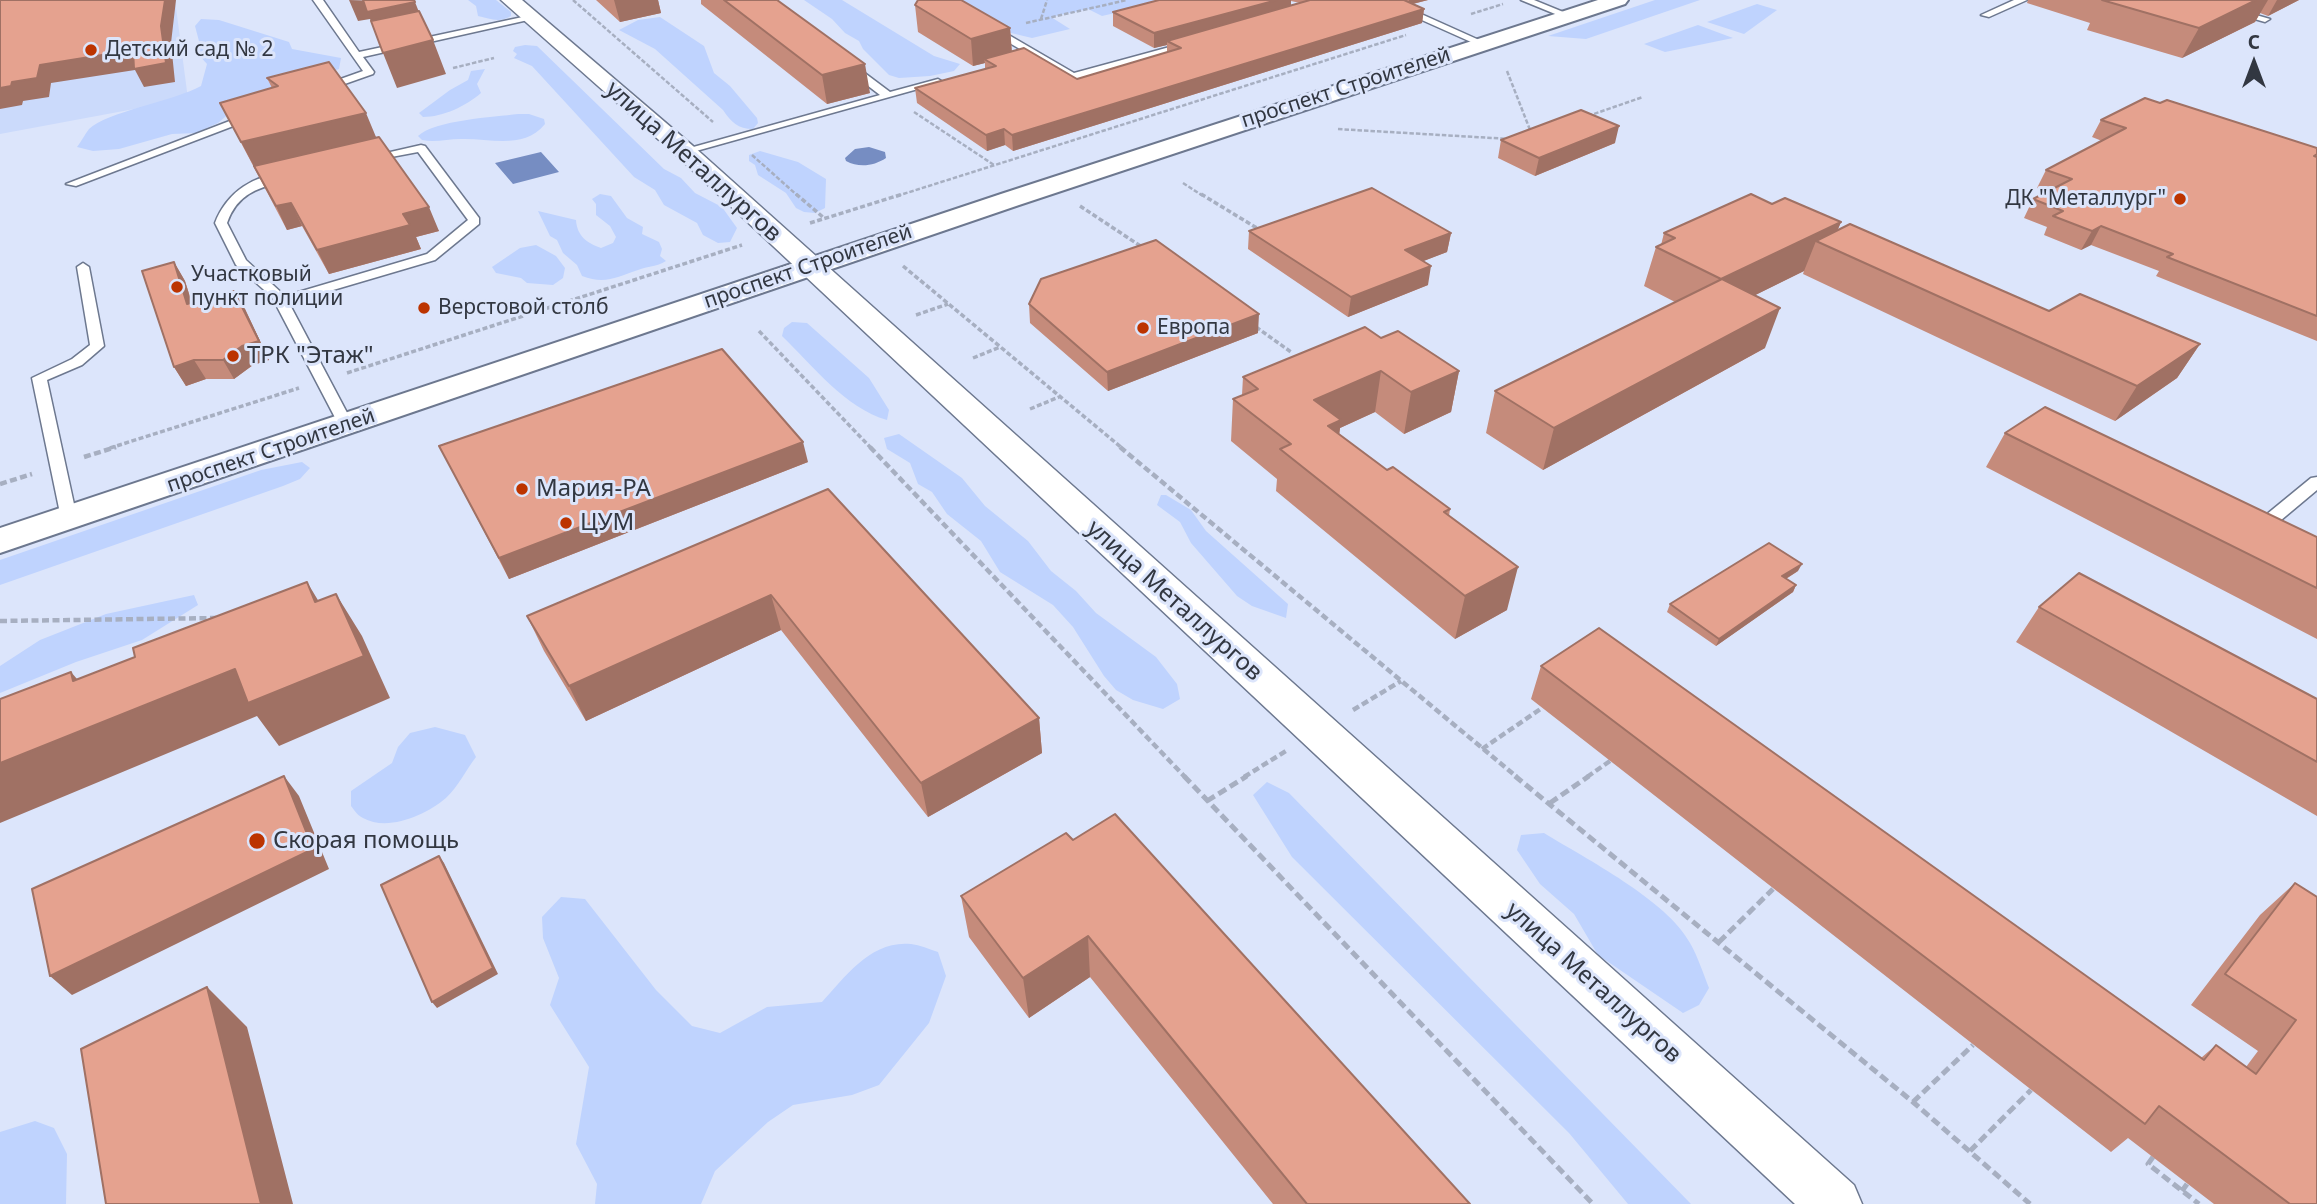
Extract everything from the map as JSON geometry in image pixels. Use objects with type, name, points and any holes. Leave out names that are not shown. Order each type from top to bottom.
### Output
[{"type":"street","name":"проспект Строителей","points":[[0,541],[346,426],[1045,186],[1618,0]]},
{"type":"street","name":"улица Металлургов","points":[[522,9],[685,151],[808,267],[1835,1204]]},
{"type":"lane","points":[[304,96],[369,72],[318,0]]},
{"type":"lane","points":[[1381,0],[1483,44]]},
{"type":"lane","points":[[1526,0],[1568,16]]},
{"type":"lane","points":[[1986,15],[2022,0]]},
{"type":"lane","points":[[2194,0],[2265,19]]},
{"type":"lane","points":[[357,55],[522,9]]},
{"type":"lane","points":[[985,24],[1073,77],[1202,41]]},
{"type":"lane","points":[[1023,59],[1036,55]]},
{"type":"lane","points":[[846,64],[889,96]]},
{"type":"lane","points":[[685,151],[956,77]]},
{"type":"lane","points":[[72,184],[265,111]]},
{"type":"lane","points":[[281,301],[431,257],[475,221],[421,148],[354,162]]},
{"type":"lane","points":[[301,174],[261,183],[239,192],[227,203],[221,223],[241,262],[281,301],[346,426]]},
{"type":"lane","points":[[69,518],[39,378],[77,362],[97,346],[83,267]]},
{"type":"lane","points":[[2256,532],[2317,482]]},
{"type":"path","points":[[573,0],[825,219]]},
{"type":"path","points":[[1041,20],[1047,0]]},
{"type":"path","points":[[995,30],[1127,0]]},
{"type":"path","points":[[453,68],[494,58]]},
{"type":"path","points":[[1507,71],[1532,136]]},
{"type":"path","points":[[889,96],[995,165]]},
{"type":"path","points":[[1582,118],[1643,97]]},
{"type":"path","points":[[1338,129],[1521,140]]},
{"type":"path","points":[[1182,183],[1266,234]]},
{"type":"path","points":[[841,214],[1482,749],[1913,1102],[2030,1204]]},
{"type":"path","points":[[1100,217],[1145,249]]},
{"type":"path","points":[[916,315],[948,304]]},
{"type":"path","points":[[1246,320],[1291,352]]},
{"type":"path","points":[[759,331],[1593,1204]]},
{"type":"path","points":[[972,358],[1000,347]]},
{"type":"path","points":[[1030,408],[1059,397]]},
{"type":"path","points":[[0,621],[220,618]]},
{"type":"path","points":[[1482,749],[1542,708]]},
{"type":"path","points":[[1550,803],[1610,761]]},
{"type":"path","points":[[1719,942],[1773,889]]},
{"type":"path","points":[[1913,1102],[1973,1045]]},
{"type":"path","points":[[1970,1151],[2031,1090]]},
{"type":"path","points":[[2153,1157],[2148,1164],[2199,1204]]},
{"type":"path","points":[[2182,1191],[2188,1184]]},
{"type":"shaded area","name":"Детский сад № 2","points":[[0,0],[175,0],[188,99],[0,134]]},
{"type":"shaded area","points":[[468,0],[496,0],[511,12],[511,16],[499,20],[478,16],[476,6]]},
{"type":"shaded area","points":[[804,0],[842,0],[934,56],[960,64],[954,71],[930,76],[899,78],[889,75],[863,49],[859,41]]},
{"type":"shaded area","points":[[961,0],[1171,0],[1102,16],[1088,9],[1051,17],[1070,29],[1032,38],[1011,33],[964,6],[966,3]]},
{"type":"shaded area","points":[[1655,0],[1700,0],[1586,39],[1548,36]]},
{"type":"shaded area","points":[[1757,4],[1777,10],[1744,34],[1707,22]]},
{"type":"shaded area","points":[[660,17],[704,46],[714,73],[730,86],[757,118],[758,123],[753,129],[735,124],[655,49],[619,30],[638,20]]},
{"type":"shaded area","points":[[201,19],[219,20],[289,42],[292,49],[341,58],[339,69],[244,101],[218,123],[196,133],[172,134],[119,149],[93,151],[77,147],[89,129],[110,117],[201,86],[207,64],[196,52],[200,45],[195,26]]},
{"type":"shaded area","points":[[1698,25],[1733,38],[1665,52],[1644,44]]},
{"type":"shaded area","points":[[537,46],[664,169],[681,178],[695,193],[722,207],[737,228],[730,242],[718,243],[703,235],[697,223],[664,205],[655,190],[634,177],[532,66],[514,58],[517,54],[513,51],[515,47]]},
{"type":"shaded area","points":[[485,69],[477,84],[481,93],[468,102],[438,115],[423,117],[419,113],[468,80],[471,71]]},
{"type":"shaded area","points":[[518,114],[544,119],[545,124],[537,132],[517,140],[432,141],[422,140],[418,136],[437,126]]},
{"type":"shaded area","points":[[869,147],[885,152],[886,158],[866,165],[846,161],[845,158],[855,149]]},
{"type":"shaded area","points":[[760,151],[798,162],[826,179],[825,208],[815,213],[804,212],[796,208],[786,193],[758,175],[755,165],[749,161],[749,155]]},
{"type":"shaded area","points":[[541,152],[559,172],[513,184],[495,163]]},
{"type":"shaded area","points":[[600,194],[611,196],[627,218],[643,227],[642,234],[659,242],[662,249],[660,256],[666,261],[611,279],[598,280],[582,276],[577,265],[563,253],[557,240],[550,236],[538,211],[576,220],[578,230],[584,238],[601,248],[613,243],[616,237],[610,226],[596,215],[596,204],[592,199]]},
{"type":"shaded area","points":[[536,245],[556,256],[565,268],[563,278],[553,285],[527,283],[521,278],[496,273],[492,267],[520,248]]},
{"type":"shaded area","points":[[792,322],[807,323],[869,378],[889,410],[887,420],[843,396],[782,336],[784,328]]},
{"type":"shaded area","points":[[899,434],[962,478],[985,506],[1028,541],[1051,571],[1076,591],[1096,613],[1156,657],[1177,684],[1180,699],[1163,709],[1133,700],[1116,690],[1073,627],[1053,605],[1000,572],[981,541],[947,514],[932,492],[918,484],[910,463],[887,449],[884,438]]},
{"type":"shaded area","points":[[302,462],[310,468],[300,479],[283,486],[0,585],[0,560],[261,470]]},
{"type":"shaded area","points":[[1161,495],[1166,495],[1191,510],[1206,531],[1288,604],[1286,618],[1252,606],[1237,596],[1191,543],[1180,522],[1157,505]]},
{"type":"shaded area","points":[[194,595],[198,605],[142,640],[76,662],[0,693],[0,666],[40,640],[106,614]]},
{"type":"shaded area","points":[[435,727],[465,735],[476,757],[450,794],[428,810],[406,820],[384,823],[359,816],[351,806],[351,791],[392,763],[398,747],[410,733]]},
{"type":"shaded area","points":[[1267,782],[1289,793],[1691,1204],[1628,1204],[1569,1133],[1292,857],[1253,795]]},
{"type":"shaded area","points":[[1544,833],[1645,896],[1679,927],[1693,948],[1709,988],[1699,1005],[1683,1013],[1598,955],[1574,914],[1540,884],[1517,850],[1521,835]]},
{"type":"shaded area","points":[[561,897],[585,899],[656,990],[692,1026],[720,1033],[767,1007],[822,1002],[860,962],[897,944],[914,945],[938,952],[946,976],[929,1023],[879,1085],[852,1095],[793,1105],[768,1122],[715,1171],[701,1204],[595,1204],[597,1184],[576,1144],[589,1067],[550,1005],[559,978],[543,938],[542,917]]},
{"type":"shaded area","points":[[35,1121],[54,1128],[67,1154],[66,1204],[0,1204],[0,1132]]},
{"type":"building","points":[[0,0],[165,0],[161,26],[166,63],[134,69],[133,50],[40,65],[37,78],[12,82],[11,86],[0,88]]},
{"type":"building","points":[[363,0],[414,0],[415,2],[367,12]]},
{"type":"building","points":[[724,0],[777,0],[865,64],[822,75]]},
{"type":"building","points":[[918,0],[961,0],[1010,28],[971,39],[915,5]]},
{"type":"building","points":[[1159,0],[1277,0],[1154,33],[1113,12]]},
{"type":"building","points":[[1310,0],[1404,0],[1424,9],[1012,135],[1004,129],[986,135],[915,88],[996,66],[984,59],[1024,48],[1077,79],[1181,48],[1167,41]]},
{"type":"building","points":[[2102,0],[2256,0],[2199,28]]},
{"type":"building","points":[[419,11],[433,40],[383,53],[371,21]]},
{"type":"building","points":[[329,62],[366,113],[241,142],[220,103],[278,86],[267,78]]},
{"type":"building","points":[[2145,98],[2160,103],[2167,100],[2317,148],[2317,154],[2314,156],[2317,157],[2317,316],[2167,257],[2173,254],[2101,226],[2092,231],[2053,216],[2063,211],[2033,199],[2072,179],[2046,170],[2126,128],[2101,120]]},
{"type":"building","points":[[1581,110],[1619,126],[1539,158],[1501,140]]},
{"type":"building","points":[[379,137],[429,207],[403,214],[410,225],[317,250],[291,203],[276,206],[254,166]]},
{"type":"building","points":[[1372,188],[1451,233],[1405,250],[1431,266],[1351,297],[1249,231]]},
{"type":"building","points":[[1751,194],[1772,204],[1785,198],[1841,222],[1721,279],[1656,247],[1675,238],[1664,233]]},
{"type":"building","points":[[1850,224],[2049,311],[2080,294],[2200,344],[2137,386],[1816,241]]},
{"type":"building","name":"Европа","points":[[1156,240],[1259,314],[1107,372],[1029,304],[1041,279]]},
{"type":"building","points":[[174,262],[187,304],[234,291],[259,341],[242,346],[223,360],[194,360],[174,367],[142,271]]},
{"type":"building","points":[[1722,279],[1780,308],[1554,428],[1495,391]]},
{"type":"building","points":[[1365,327],[1381,338],[1398,331],[1459,371],[1411,392],[1381,371],[1314,400],[1341,420],[1328,426],[1387,470],[1393,467],[1450,509],[1444,512],[1518,567],[1465,596],[1280,449],[1291,444],[1233,399],[1258,389],[1243,377]]},
{"type":"building","name":"ЦУМ","points":[[722,349],[803,442],[499,558],[439,446]]},
{"type":"building","points":[[2045,407],[2317,537],[2317,588],[2005,433]]},
{"type":"building","points":[[828,489],[1039,718],[921,783],[771,595],[569,686],[527,616]]},
{"type":"building","points":[[1769,543],[1802,564],[1782,576],[1796,585],[1719,639],[1670,604]]},
{"type":"building","points":[[2079,573],[2317,699],[2317,762],[2039,607]]},
{"type":"building","points":[[307,582],[315,602],[336,594],[364,656],[248,703],[235,669],[0,763],[0,699],[71,672],[73,681],[135,657],[133,648]]},
{"type":"building","points":[[1599,628],[2204,1060],[2216,1045],[2256,1074],[2296,1020],[2225,974],[2295,883],[2317,897],[2317,1204],[2290,1204],[2159,1106],[2145,1124],[1541,666]]},
{"type":"building","name":"Скорая помощь","points":[[284,776],[313,849],[50,976],[32,889]]},
{"type":"building","points":[[1115,814],[1470,1204],[1307,1204],[1088,936],[1023,978],[961,896],[1066,833],[1073,840]]},
{"type":"building","points":[[439,856],[493,968],[432,1002],[381,885]]},
{"type":"building","points":[[207,987],[261,1204],[106,1204],[81,1049]]},
{"type":"place","name":"Детский сад № 2","points":[[91,50]]},
{"type":"place","name":"ДК \"Металлург\"","points":[[2180,199]]},
{"type":"place","name":"Участковый пункт полиции","points":[[177,287]]},
{"type":"place","name":"Верстовой столб","points":[[424,308]]},
{"type":"place","name":"Европа","points":[[1143,328]]},
{"type":"place","name":"ТРК \"Этаж\"","points":[[233,356]]},
{"type":"place","name":"Мария-РА","points":[[522,489]]},
{"type":"place","name":"ЦУМ","points":[[566,523]]},
{"type":"place","name":"Скорая помощь","points":[[257,841]]}]
